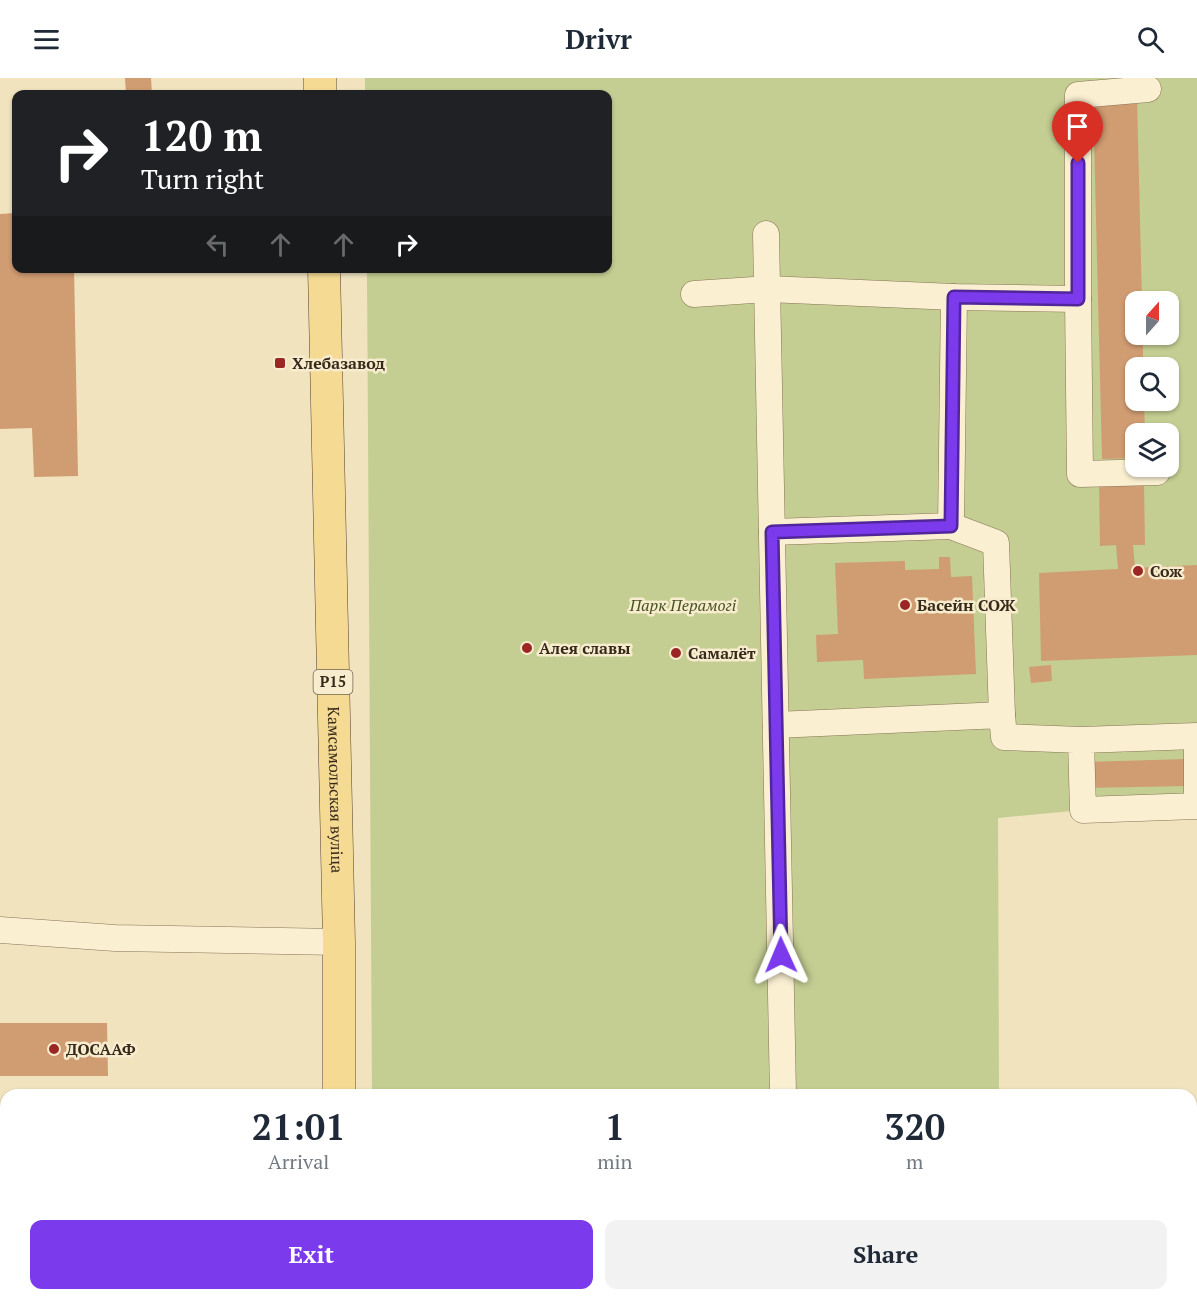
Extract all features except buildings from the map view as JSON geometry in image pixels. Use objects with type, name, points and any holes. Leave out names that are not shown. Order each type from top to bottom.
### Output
[{"type":"main road","name":"Камсамольская вуліца","points":[[324,273],[339,942],[339,1089]]},
{"type":"street","points":[[1125,473],[1080,474],[1078,95],[1148,88]]},
{"type":"street","points":[[766,234],[783,1089]]},
{"type":"street","points":[[694,294],[768,289],[954,297],[1078,299]]},
{"type":"street","points":[[951,526],[954,297]]},
{"type":"street","points":[[772,532],[951,526],[996,543],[1004,737],[1081,740],[1197,736],[1197,806],[1083,810],[1081,740]]},
{"type":"street","points":[[776,725],[1002,715]]},
{"type":"street","points":[[0,930],[115,938],[339,942]]},
{"type":"green space","name":"Парк Перамогі","points":[[365,78],[1197,78],[1197,806],[1083,810],[998,818],[999,1089],[372,1089],[367,273],[612,273],[612,90],[365,90]]},
{"type":"place","name":"Хлебазавод","points":[[280,363]]},
{"type":"place","name":"Сож","points":[[1138,571]]},
{"type":"place","name":"Басейн СОЖ","points":[[905,605]]},
{"type":"place","name":"Алея славы","points":[[527,648]]},
{"type":"place","name":"Самалёт","points":[[676,653]]},
{"type":"place","name":"ДОСААФ","points":[[54,1049]]},
{"type":"route","points":[[781,955],[772,532],[951,526],[954,297],[1078,299],[1078,163]]}]
